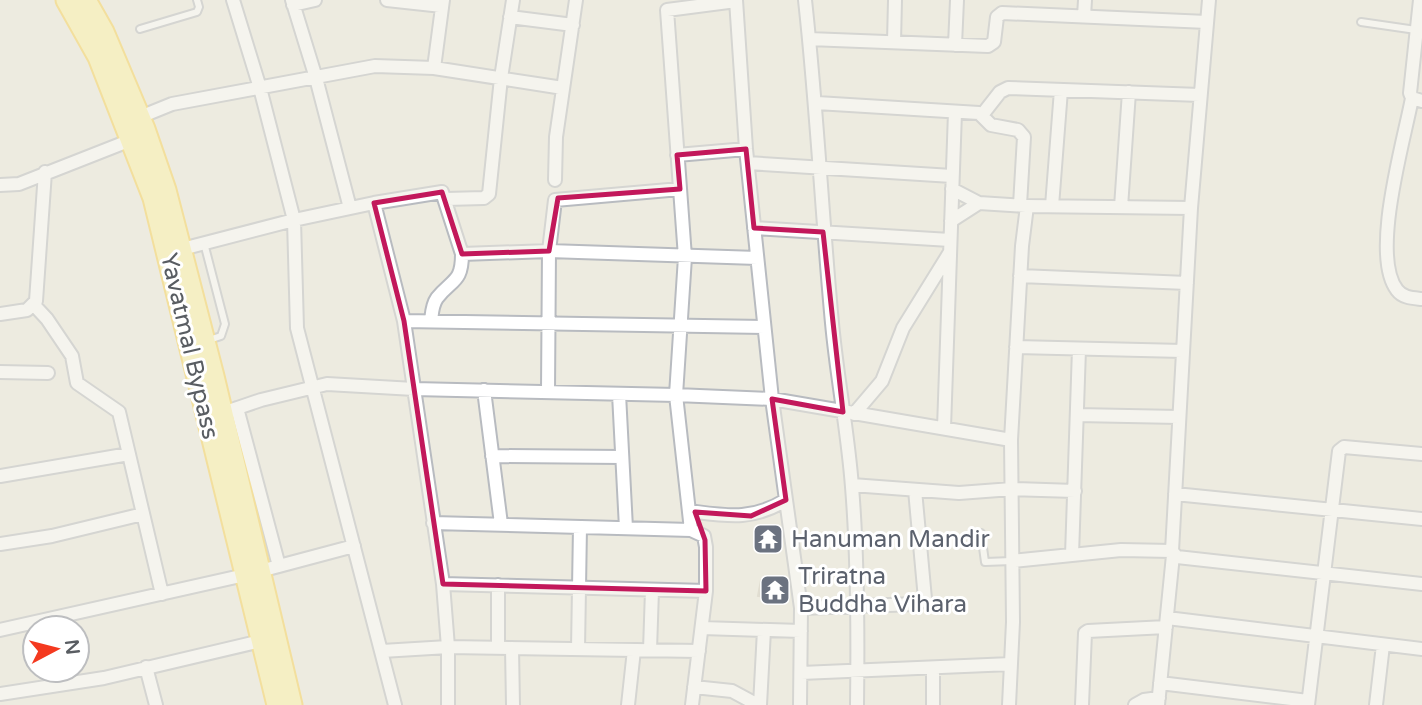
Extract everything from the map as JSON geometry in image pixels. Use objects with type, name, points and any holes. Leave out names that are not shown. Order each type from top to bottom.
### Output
[{"type":"main road","name":"Yavatmal Bypass","points":[[66,0],[98,57],[131,139],[153,198],[222,413]]},
{"type":"main road","name":"Yavatmal Bypass","points":[[91,2],[140,117],[166,190],[182,249],[222,413],[253,573],[261,641],[277,705]]},
{"type":"main road","name":"Yavatmal Bypass","points":[[253,573],[292,705]]},
{"type":"street","points":[[233,0],[260,88],[294,220],[297,328],[396,705]]},
{"type":"street","points":[[315,0],[293,3],[317,78],[350,208]]},
{"type":"street","points":[[387,0],[442,3],[433,68]]},
{"type":"street","points":[[446,199],[484,198],[489,194],[501,78],[513,0]]},
{"type":"street","points":[[555,180],[556,137],[576,0]]},
{"type":"street","points":[[691,530],[676,395],[685,257],[667,9],[736,0],[747,156],[764,327],[801,608],[800,705]]},
{"type":"street","points":[[805,0],[817,103],[823,232],[832,330],[849,413],[859,604],[857,705]]},
{"type":"street","points":[[894,42],[895,0]]},
{"type":"street","points":[[955,45],[957,0]]},
{"type":"street","points":[[1084,16],[1085,0]]},
{"type":"street","points":[[1135,705],[1144,700],[1158,702],[1160,683],[1172,553],[1191,208],[1209,0]]},
{"type":"street","points":[[1420,0],[1410,93],[1417,100],[1390,211],[1386,246],[1395,288],[1406,296],[1422,299]]},
{"type":"street","points":[[809,38],[992,45],[997,17],[1002,13],[1207,22]]},
{"type":"street","points":[[510,17],[573,25]]},
{"type":"street","points":[[140,117],[172,104],[375,66],[433,68],[563,88]]},
{"type":"street","points":[[982,115],[1004,89],[1200,95]]},
{"type":"street","points":[[1052,206],[1061,90]]},
{"type":"street","points":[[1121,207],[1129,92]]},
{"type":"street","points":[[817,103],[982,115],[991,125],[1022,132],[1024,137],[1011,440],[1009,705]]},
{"type":"street","points":[[944,428],[955,112]]},
{"type":"street","points":[[0,185],[19,184],[131,139]]},
{"type":"street","points":[[677,155],[747,156],[952,182],[979,203],[1191,208]]},
{"type":"street","points":[[45,172],[34,305],[72,356],[77,383],[119,412],[162,594]]},
{"type":"street","points":[[548,391],[549,251],[553,204],[558,198],[680,189]]},
{"type":"street","points":[[182,249],[294,220],[442,192],[462,254],[460,274],[435,301],[431,321]]},
{"type":"street","points":[[374,203],[404,321],[443,584],[448,647],[448,705]]},
{"type":"street","points":[[951,221],[979,203]]},
{"type":"street","points":[[754,228],[823,232],[950,246]]},
{"type":"street","points":[[849,413],[882,381],[903,328],[950,246]]},
{"type":"street","points":[[462,254],[549,251],[757,258]]},
{"type":"street","points":[[1020,276],[1187,283]]},
{"type":"street","points":[[0,314],[27,310],[34,305]]},
{"type":"street","points":[[404,321],[764,327]]},
{"type":"street","points":[[1016,347],[1183,351]]},
{"type":"street","points":[[1072,555],[1079,349]]},
{"type":"street","points":[[0,372],[48,373]]},
{"type":"street","points":[[279,565],[222,413],[312,386],[327,384],[772,399],[1011,440]]},
{"type":"street","points":[[484,390],[501,524]]},
{"type":"street","points":[[619,394],[626,528]]},
{"type":"street","points":[[1077,415],[1179,417]]},
{"type":"street","points":[[1160,683],[1308,703],[1339,451],[1341,448],[1422,454]]},
{"type":"street","points":[[0,476],[129,454]]},
{"type":"street","points":[[492,456],[622,457]]},
{"type":"street","points":[[852,485],[972,493],[1012,489],[1074,491]]},
{"type":"street","points":[[801,608],[917,604],[925,599],[915,490]]},
{"type":"street","points":[[1175,494],[1422,519]]},
{"type":"street","points":[[689,512],[733,517],[751,516],[768,511],[786,500]]},
{"type":"street","points":[[0,544],[52,536],[143,514]]},
{"type":"street","points":[[433,523],[691,530],[704,536],[706,591],[692,705]]},
{"type":"street","points":[[578,649],[580,527]]},
{"type":"street","points":[[0,630],[253,573],[354,546]]},
{"type":"street","points":[[1012,561],[1131,550],[1422,584]]},
{"type":"street","points":[[443,584],[706,591]]},
{"type":"street","points":[[498,585],[498,648]]},
{"type":"street","points":[[650,650],[652,590]]},
{"type":"street","points":[[1082,705],[1085,634],[1088,631],[1166,622],[1422,649]]},
{"type":"street","points":[[702,628],[801,631]]},
{"type":"street","points":[[694,687],[732,691],[759,705],[764,630]]},
{"type":"street","points":[[0,694],[24,699],[261,641]]},
{"type":"street","points":[[1376,705],[1383,645]]},
{"type":"street","points":[[382,650],[448,647],[699,651]]},
{"type":"street","points":[[512,648],[513,705]]},
{"type":"street","points":[[628,705],[634,650]]},
{"type":"street","points":[[800,673],[1011,664]]},
{"type":"street","points":[[146,667],[156,705]]},
{"type":"street","points":[[933,668],[933,705]]},
{"type":"lane","points":[[140,29],[197,12],[197,0]]},
{"type":"lane","points":[[1361,22],[1418,28]]},
{"type":"lane","points":[[204,243],[225,324],[222,336],[205,341]]},
{"type":"lane","points":[[981,533],[985,562],[1012,561]]},
{"type":"highlighted area","points":[[746,149],[754,228],[823,232],[843,412],[772,399],[786,500],[751,516],[695,512],[705,540],[706,591],[443,584],[404,321],[374,203],[442,192],[462,254],[549,251],[558,198],[680,189],[677,155]]},
{"type":"building","name":"Hanuman Mandir","points":[[755,533],[780,534],[780,544],[756,545]]},
{"type":"building","name":"Triratna Buddha Vihara","points":[[761,580],[789,583],[789,600],[758,596]]},
{"type":"place","name":"Hanuman Mandir","points":[[768,539]]},
{"type":"place","name":"Triratna Buddha Vihara","points":[[775,590]]}]
